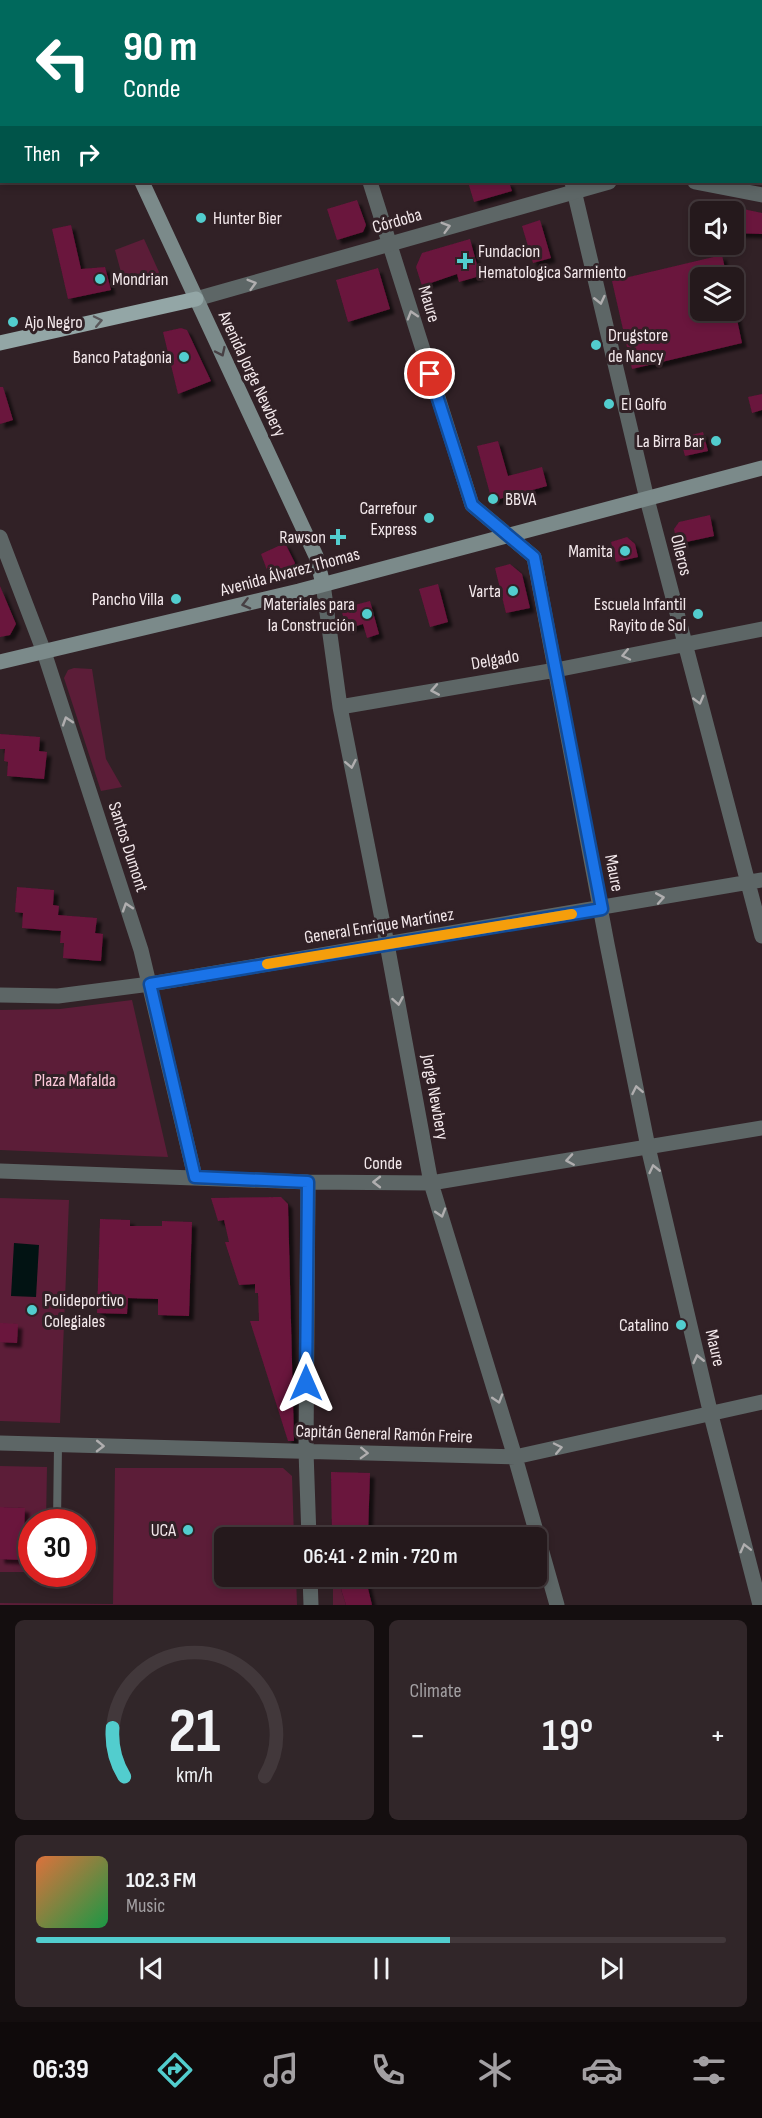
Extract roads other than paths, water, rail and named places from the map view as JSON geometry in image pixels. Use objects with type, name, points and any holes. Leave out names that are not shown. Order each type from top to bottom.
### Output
[{"type":"main road","name":"Avenida Jorge Newbery","points":[[142,183],[316,556],[323,584]]},
{"type":"main road","points":[[0,343],[196,299]]},
{"type":"main road","name":"Avenida Álvarez Thomas","points":[[0,662],[323,584],[762,468]]},
{"type":"street","name":"Maure","points":[[370,183],[472,505],[534,557],[648,1147],[711,1415],[760,1605]]},
{"type":"street","name":"Córdoba","points":[[196,299],[390,243],[573,186],[600,183]]},
{"type":"street","points":[[700,183],[762,195]]},
{"type":"street","name":"Olleros","points":[[573,186],[647,499],[684,643],[756,881],[762,936]]},
{"type":"street","name":"Santos Dumont","points":[[0,537],[44,652],[150,984],[195,1177]]},
{"type":"street","name":"Jorge Newbery","points":[[323,584],[340,707],[431,1182],[516,1457],[557,1605]]},
{"type":"street","name":"Delgado","points":[[340,707],[556,670],[762,629]]},
{"type":"street","name":"General Enrique Martínez","points":[[0,995],[58,996],[150,984],[756,881]]},
{"type":"street","name":"Conde","points":[[0,1171],[308,1182],[431,1182],[762,1128]]},
{"type":"street","points":[[308,1182],[306,1452],[309,1527]]},
{"type":"street","name":"Capitán General Ramón Freire","points":[[0,1443],[516,1457],[762,1402]]},
{"type":"street","points":[[311,1587],[312,1605]]},
{"type":"lane","points":[[57,1509],[58,1445]]},
{"type":"place","name":"Hunter Bier","points":[[201,218]]},
{"type":"place","name":"Fundacion Hematologica Sarmiento","points":[[465,261]]},
{"type":"place","name":"Mondrian","points":[[100,279]]},
{"type":"place","name":"Ajo Negro","points":[[13,322]]},
{"type":"place","name":"Drugstore de Nancy","points":[[596,345]]},
{"type":"place","name":"Banco Patagonia","points":[[184,357]]},
{"type":"place","name":"El Golfo","points":[[609,404]]},
{"type":"place","name":"La Birra Bar","points":[[716,441]]},
{"type":"place","name":"BBVA","points":[[493,499]]},
{"type":"place","name":"Carrefour Express","points":[[429,518]]},
{"type":"place","name":"Rawson","points":[[338,537]]},
{"type":"place","name":"Mamita","points":[[625,551]]},
{"type":"place","name":"Varta","points":[[513,591]]},
{"type":"place","name":"Pancho Villa","points":[[176,599]]},
{"type":"place","name":"Materiales para la Construción","points":[[367,614]]},
{"type":"place","name":"Escuela Infantil Rayito de Sol","points":[[698,614]]},
{"type":"place","name":"Polideportivo Colegiales","points":[[32,1310]]},
{"type":"place","name":"Catalino","points":[[681,1325]]},
{"type":"place","name":"UCA","points":[[188,1530]]},
{"type":"park label","name":"Plaza Mafalda","points":[[75,1080]]}]
